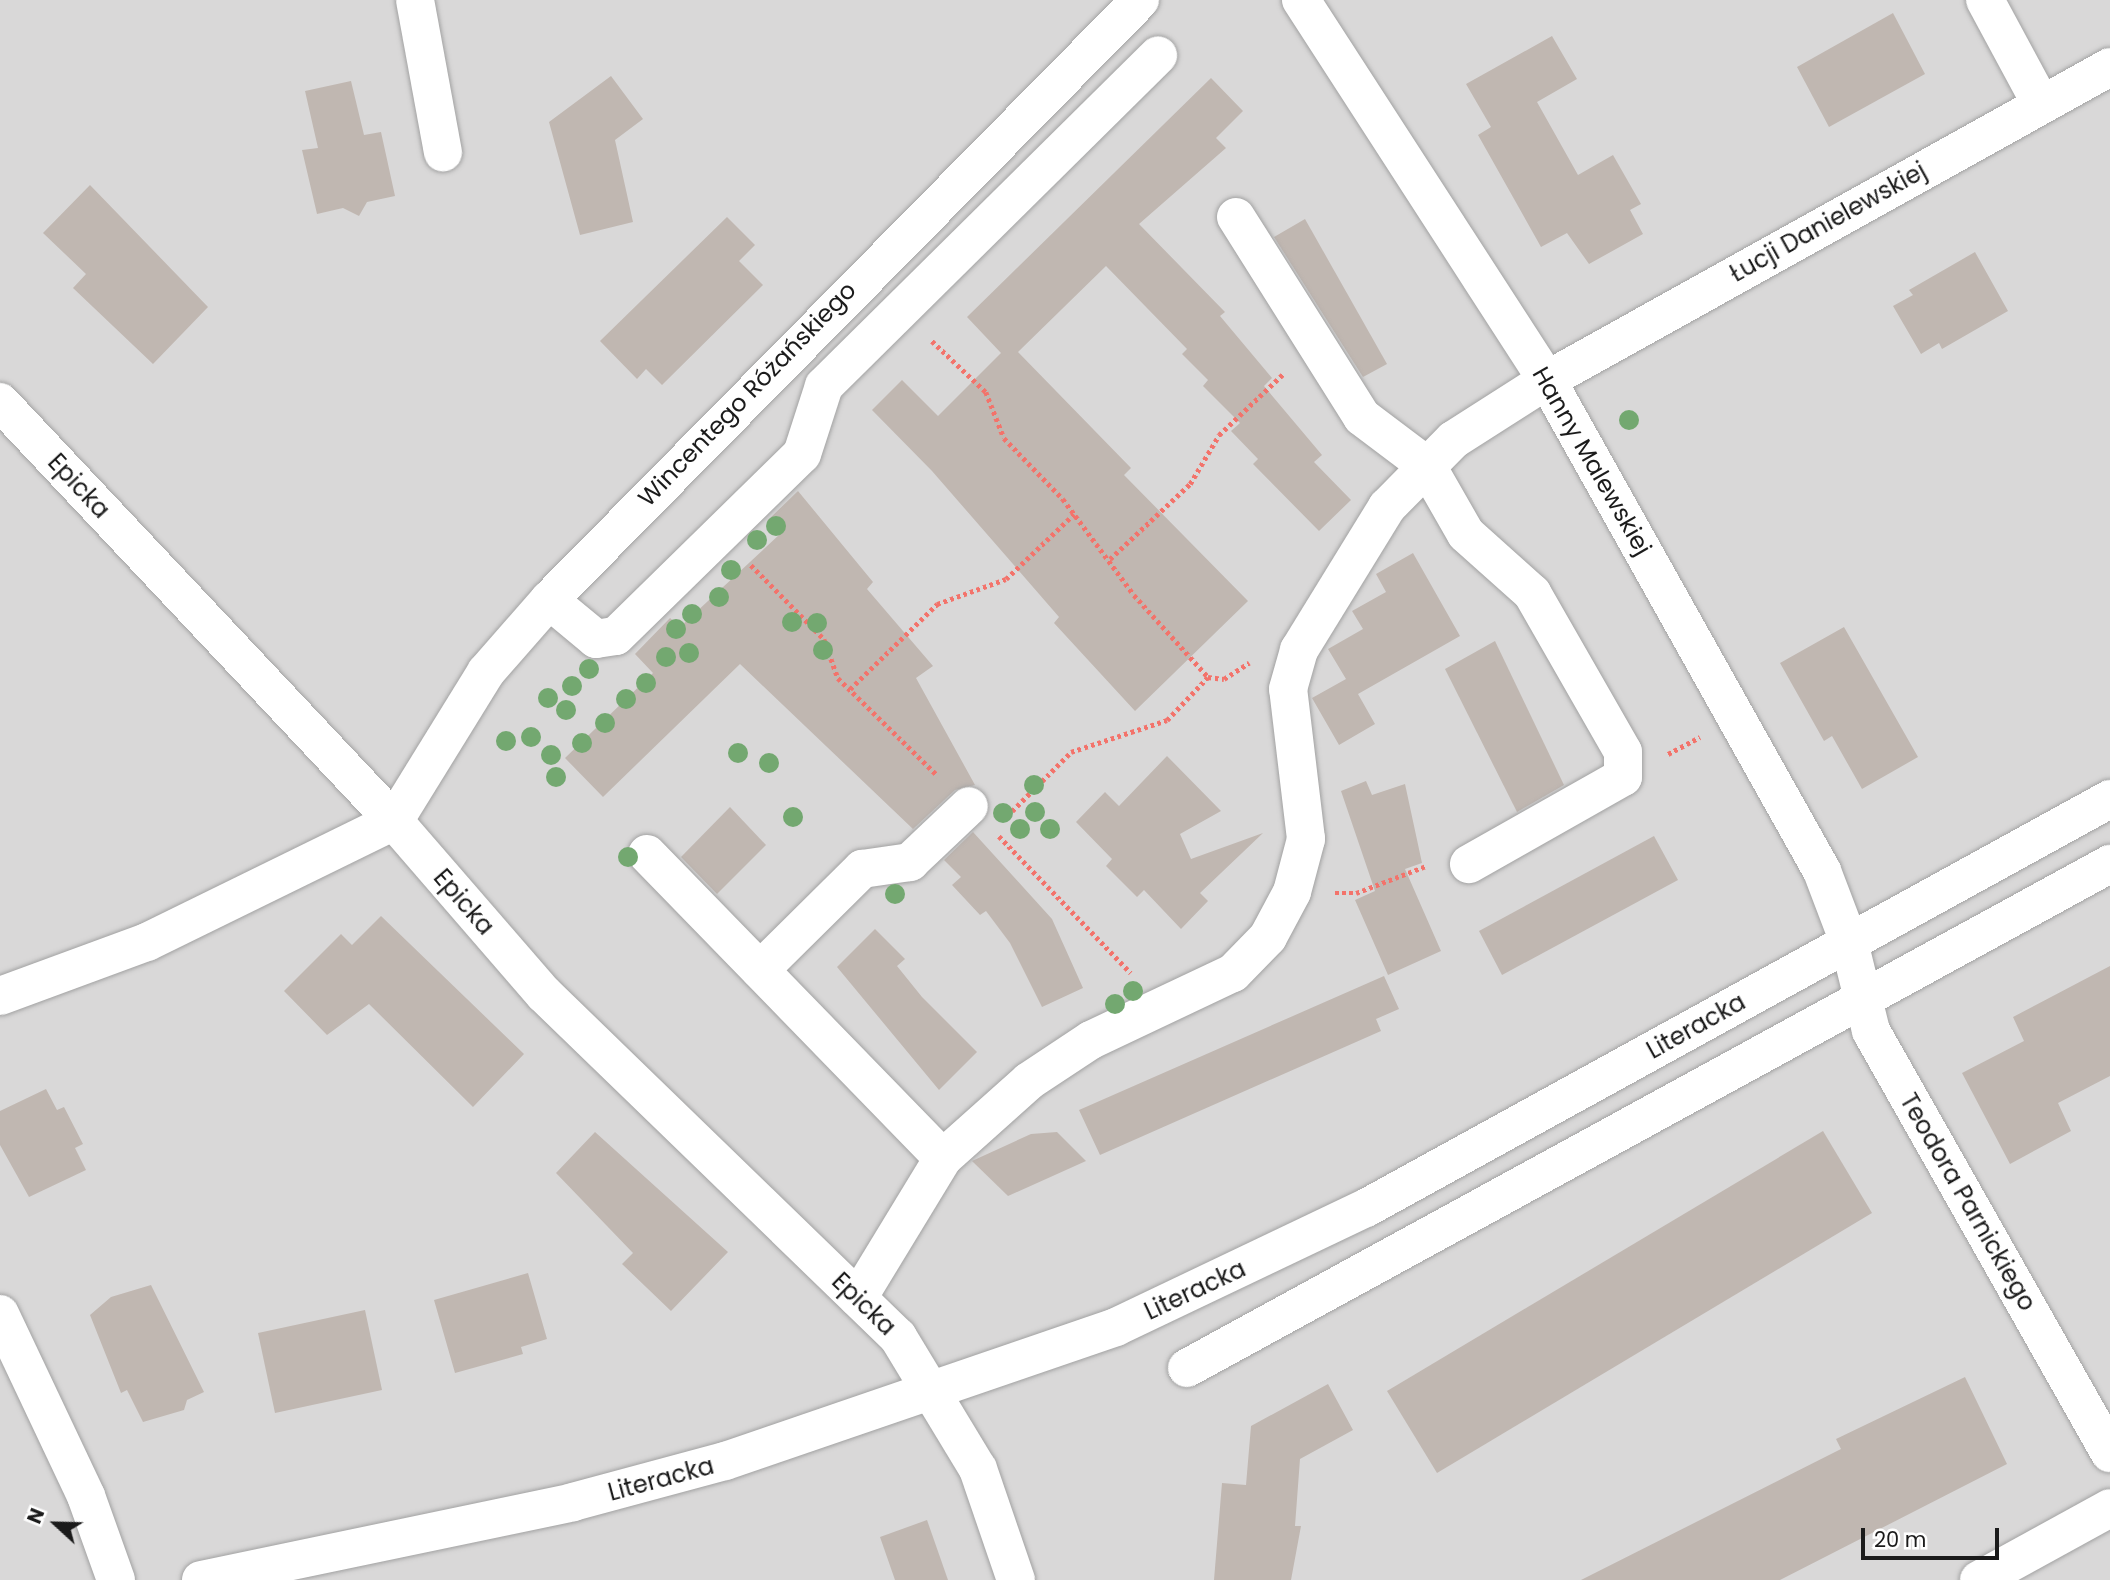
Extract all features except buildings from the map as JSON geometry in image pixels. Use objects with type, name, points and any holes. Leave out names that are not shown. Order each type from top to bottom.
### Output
[{"type":"street","points":[[415,0],[443,152]]},
{"type":"street","name":"Wincentego Różańskiego","points":[[394,821],[486,672],[549,600],[1140,0]]},
{"type":"street","name":"Hanny Malewskiej","points":[[1301,0],[1548,380],[1822,871],[1849,942]]},
{"type":"street","points":[[1985,0],[2040,102]]},
{"type":"street","points":[[549,600],[596,639],[616,636],[802,454],[824,386],[1158,55]]},
{"type":"street","name":"Łucji Danielewskiej","points":[[858,1298],[943,1158],[1029,1081],[1091,1040],[1233,973],[1269,937],[1292,892],[1307,839],[1288,689],[1299,650],[1387,507],[1453,440],[1548,380],[2040,102],[2110,67]]},
{"type":"street","points":[[1236,217],[1362,417],[1427,466],[1466,534],[1532,593],[1623,752],[1623,777],[1468,864]]},
{"type":"street","name":"Epicka","points":[[0,402],[394,821],[544,994],[898,1337],[978,1469],[1016,1580]]},
{"type":"street","name":"Literacka","points":[[201,1580],[573,1502],[935,1394],[1116,1327],[1366,1208],[2110,799]]},
{"type":"street","points":[[760,970],[862,869],[910,862],[986,814]]},
{"type":"street","points":[[0,996],[147,942],[394,821]]},
{"type":"street","points":[[647,854],[943,1158]]},
{"type":"street","points":[[1187,1368],[1859,997],[2110,864]]},
{"type":"street","name":"Teodora Parnickiego","points":[[1849,942],[1859,997],[1871,1031],[2110,1453]]},
{"type":"street","points":[[0,1314],[86,1496],[116,1580]]},
{"type":"street","points":[[1979,1580],[2110,1508]]},
{"type":"path","points":[[901,311],[986,392],[1004,438],[1074,514],[1208,677],[1224,679],[1256,660],[1299,650]]},
{"type":"path","points":[[1109,559],[1190,484],[1219,435],[1315,343]]},
{"type":"path","points":[[850,689],[937,604],[1006,579],[1074,514]]},
{"type":"path","points":[[986,814],[1070,752],[1167,720],[1208,677]]},
{"type":"path","points":[[1623,777],[1736,719]]},
{"type":"path","points":[[1292,892],[1356,893],[1431,864],[1468,864]]},
{"type":"shaded area","points":[[0,0],[2110,0],[2110,1580],[0,1580]]}]
